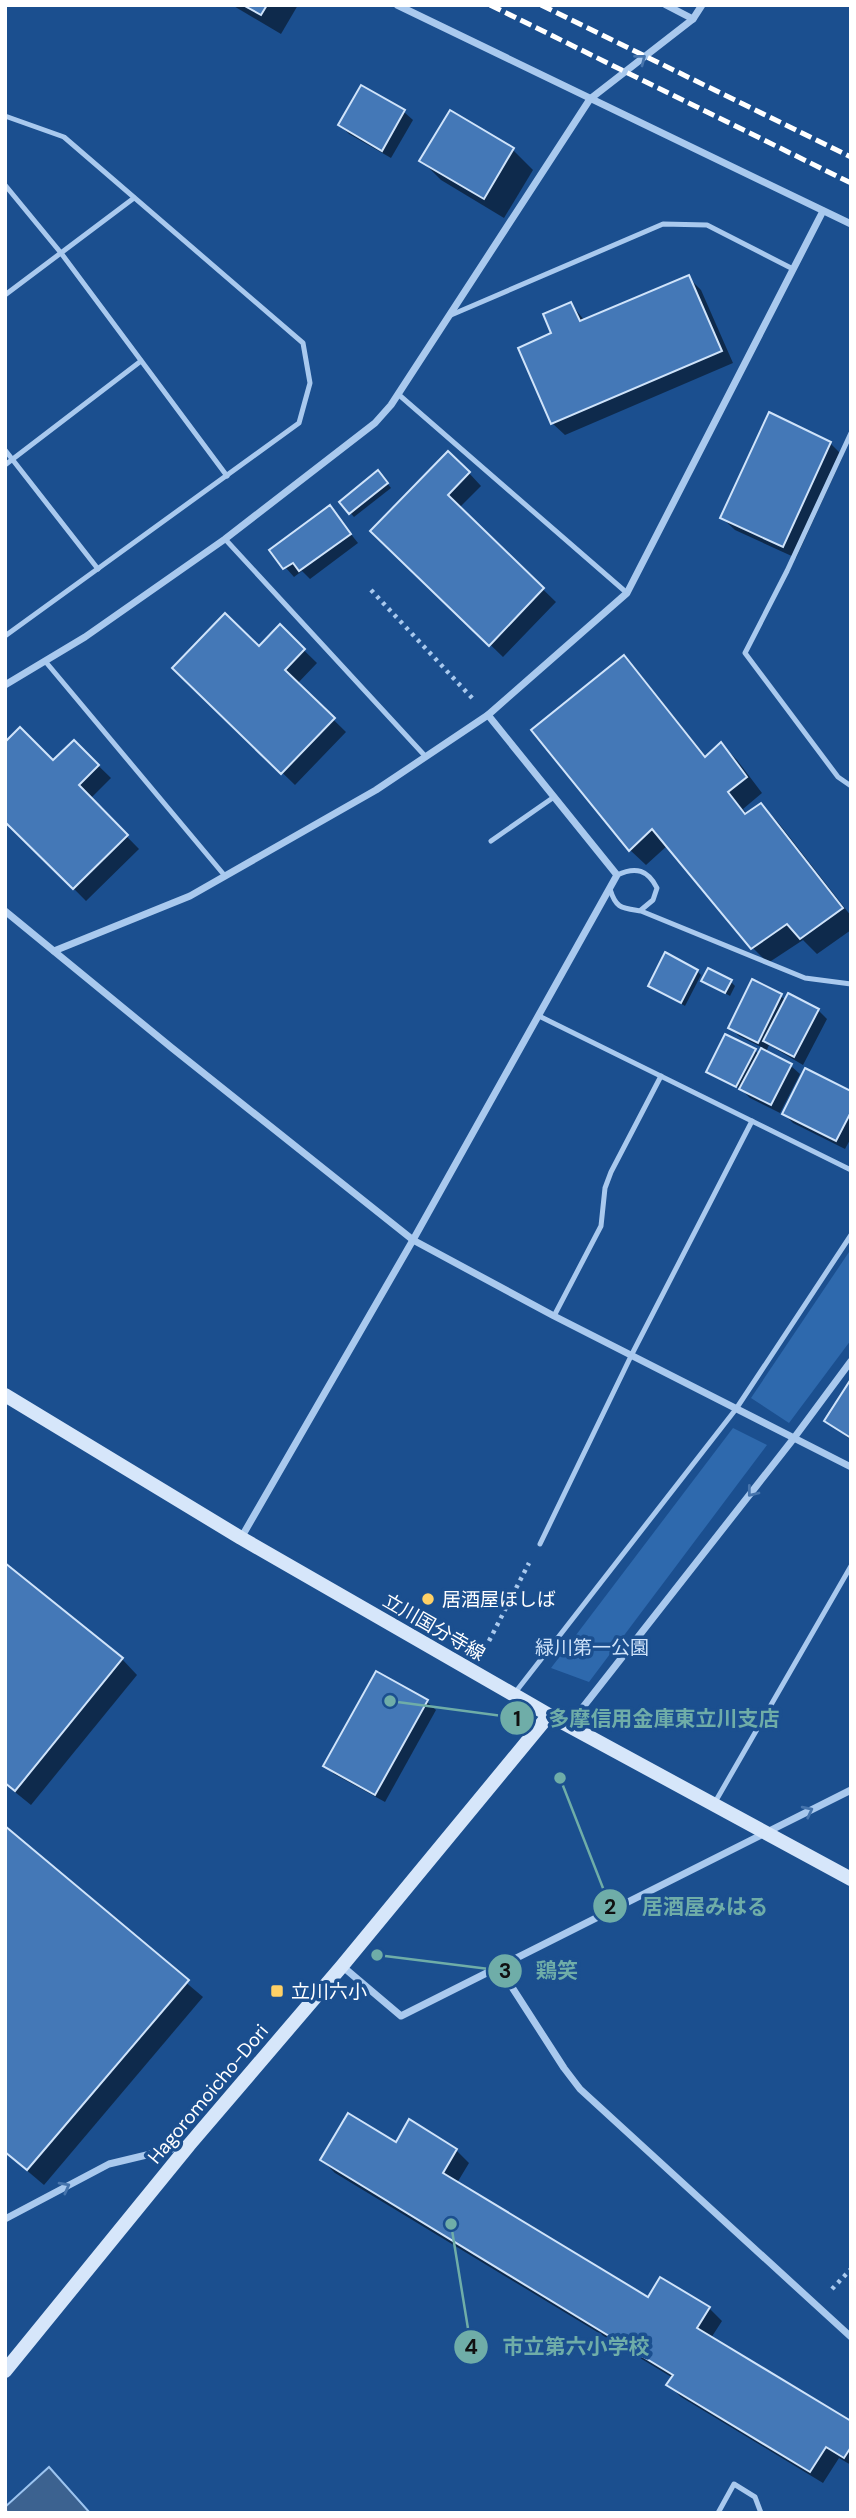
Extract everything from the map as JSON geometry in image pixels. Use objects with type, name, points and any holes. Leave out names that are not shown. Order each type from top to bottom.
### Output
[{"type":"main road","name":"立川国分寺線","points":[[5,1395],[241,1538],[549,1715],[851,1879]]},
{"type":"main road","name":"Hagoromoicho-Dori","points":[[5,2371],[188,2145],[342,1966],[549,1715]]},
{"type":"street","points":[[397,5],[851,224]]},
{"type":"street","points":[[666,5],[693,19]]},
{"type":"street","points":[[5,685],[85,637],[225,539],[375,423],[391,405],[590,99],[693,19],[702,5]]},
{"type":"street","points":[[54,951],[190,896],[376,790],[488,715],[627,593],[823,211]]},
{"type":"street","points":[[241,1538],[413,1240],[617,875],[488,715]]},
{"type":"street","points":[[5,911],[413,1240],[554,1316],[851,1467]]},
{"type":"street","points":[[569,1725],[851,1361]]},
{"type":"street","points":[[342,1966],[401,2016],[851,1790]]},
{"type":"street","points":[[499,1967],[564,2068],[580,2088],[851,2337]]},
{"type":"street","points":[[5,2220],[109,2164],[188,2145]]},
{"type":"lane","points":[[5,116],[64,137],[303,343],[310,383],[299,423],[5,636]]},
{"type":"lane","points":[[5,185],[61,253],[227,475]]},
{"type":"lane","points":[[5,295],[134,198]]},
{"type":"lane","points":[[450,315],[663,224],[707,225],[793,269]]},
{"type":"lane","points":[[5,465],[141,361]]},
{"type":"lane","points":[[398,394],[627,593]]},
{"type":"lane","points":[[851,433],[787,571],[745,653],[838,777],[851,786]]},
{"type":"lane","points":[[5,450],[97,569]]},
{"type":"lane","points":[[225,539],[426,757]]},
{"type":"lane","points":[[45,661],[225,876]]},
{"type":"lane","points":[[491,841],[554,797]]},
{"type":"lane","points":[[617,875],[638,870],[651,877],[657,888],[653,900],[641,911]]},
{"type":"lane","points":[[610,889],[614,902],[623,909],[641,911],[805,978],[851,984]]},
{"type":"lane","points":[[539,1016],[851,1170]]},
{"type":"lane","points":[[554,1316],[601,1226],[605,1188],[611,1172],[661,1076]]},
{"type":"lane","points":[[540,1544],[632,1354],[752,1121]]},
{"type":"lane","points":[[514,1694],[736,1409],[851,1235]]},
{"type":"lane","points":[[714,1804],[851,1566]]},
{"type":"lane","points":[[718,2513],[734,2484],[755,2497],[761,2513]]},
{"type":"path","points":[[370,590],[488,715]]},
{"type":"path","points":[[489,1642],[540,1544]]},
{"type":"green space","points":[[851,1249],[851,1340],[789,1423],[751,1398]]},
{"type":"green space","name":"緑川第一公園","points":[[733,1428],[767,1445],[589,1682],[551,1668]]},
{"type":"shaded area","points":[[49,2467],[90,2513],[7,2513],[5,2507]]},
{"type":"building","points":[[243,5],[267,5],[261,15]]},
{"type":"building","points":[[361,85],[405,110],[382,151],[338,125]]},
{"type":"building","points":[[450,110],[514,148],[484,199],[419,161]]},
{"type":"building","points":[[689,275],[722,351],[551,424],[518,348],[551,333],[543,314],[571,302],[580,321]]},
{"type":"building","points":[[769,412],[831,442],[783,547],[720,518]]},
{"type":"building","points":[[448,451],[470,472],[448,495],[544,588],[489,646],[370,531]]},
{"type":"building","points":[[378,470],[388,483],[349,514],[339,502]]},
{"type":"building","points":[[330,505],[351,534],[299,571],[293,563],[283,569],[269,550]]},
{"type":"building","points":[[225,613],[259,646],[280,624],[305,649],[285,670],[335,718],[281,774],[172,668]]},
{"type":"building","points":[[624,655],[705,757],[721,742],[747,777],[728,792],[745,814],[761,803],[843,908],[800,939],[787,924],[751,949],[652,829],[629,851],[531,730]]},
{"type":"building","points":[[20,727],[53,760],[74,740],[99,765],[79,785],[128,835],[73,889],[5,822],[5,742]]},
{"type":"building","points":[[665,952],[698,970],[681,1003],[648,986]]},
{"type":"building","points":[[708,968],[732,980],[725,993],[701,981]]},
{"type":"building","points":[[752,979],[782,994],[758,1043],[728,1028]]},
{"type":"building","points":[[788,993],[819,1009],[794,1057],[763,1041]]},
{"type":"building","points":[[725,1034],[756,1049],[736,1087],[706,1072]]},
{"type":"building","points":[[761,1048],[792,1064],[771,1105],[739,1089]]},
{"type":"building","points":[[805,1068],[851,1091],[851,1112],[836,1141],[782,1114]]},
{"type":"building","points":[[851,1379],[851,1438],[824,1421]]},
{"type":"building","points":[[5,1563],[123,1658],[15,1791],[5,1783]]},
{"type":"building","points":[[376,1671],[428,1700],[375,1795],[323,1766]]},
{"type":"building","points":[[5,1826],[189,1980],[27,2170],[5,2152]]},
{"type":"building","points":[[348,2113],[396,2142],[409,2119],[457,2149],[443,2173],[648,2297],[660,2277],[710,2307],[697,2328],[851,2421],[851,2447],[844,2458],[826,2447],[810,2472],[666,2385],[673,2375],[320,2160]]},
{"type":"railway","points":[[490,5],[851,183]]},
{"type":"railway","points":[[541,5],[851,157]]},
{"type":"place","name":"居酒屋ほしば","points":[[428,1599]]},
{"type":"place","name":"多摩信用金庫東立川支店","points":[[390,1701]]},
{"type":"place","name":"居酒屋みはる","points":[[560,1778]]},
{"type":"place","name":"鶏笑","points":[[377,1955]]},
{"type":"place","name":"立川六小","points":[[277,1991]]},
{"type":"place","name":"市立第六小学校","points":[[451,2224]]}]
